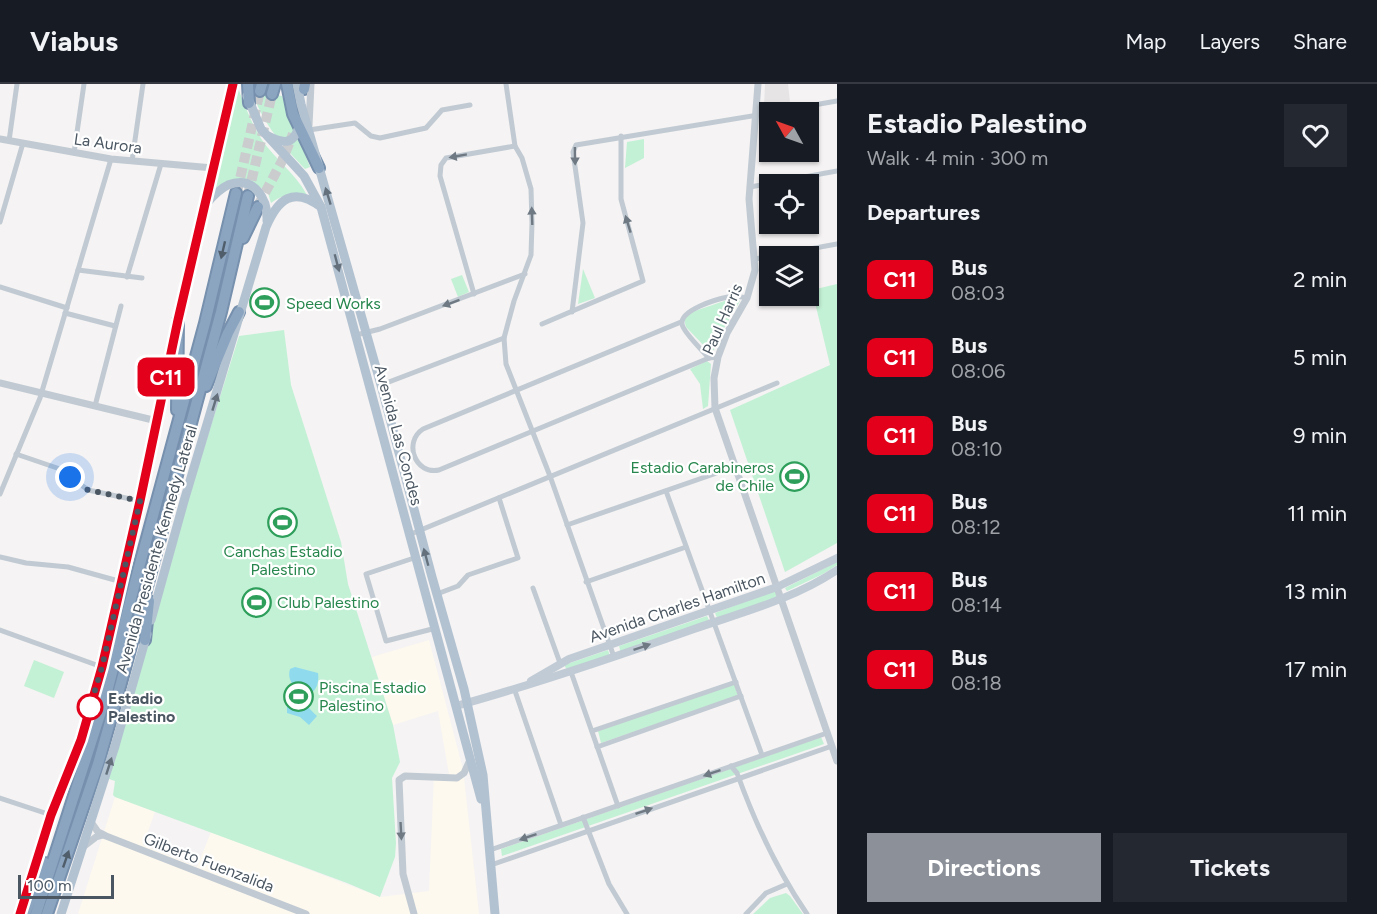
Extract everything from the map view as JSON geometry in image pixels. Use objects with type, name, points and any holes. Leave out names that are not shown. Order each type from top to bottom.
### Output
[{"type":"highway","points":[[246,84],[249,103]]},
{"type":"highway","points":[[287,84],[290,107],[304,129],[319,168]]},
{"type":"highway","points":[[36,914],[106,696],[236,193]]},
{"type":"highway","points":[[47,914],[98,764],[195,407],[248,196]]},
{"type":"highway","points":[[232,263],[258,207]]},
{"type":"highway","points":[[195,407],[239,312]]},
{"type":"highway","points":[[177,428],[178,320]]},
{"type":"highway","points":[[145,640],[153,560]]},
{"type":"highway","points":[[25,914],[63,825]]},
{"type":"main road","name":"Avenida Presidente Kennedy Lateral","points":[[20,914],[51,815],[81,740],[102,667],[232,84]]},
{"type":"main road","points":[[266,135],[280,141],[289,141],[304,129],[301,104],[304,85]]},
{"type":"main road","name":"Avenida Las Condes","points":[[249,103],[257,122],[304,176],[321,207],[356,335],[415,532],[437,594],[467,703],[483,775],[495,914]]},
{"type":"main road","name":"Avenida Las Condes","points":[[319,168],[401,456],[415,532],[417,557],[485,813]]},
{"type":"main road","points":[[204,205],[225,187],[236,183],[247,185],[256,189],[264,198],[267,211],[266,226]]},
{"type":"main road","points":[[266,226],[277,205],[285,199],[302,198],[321,207]]},
{"type":"main road","name":"Avenida Presidente Kennedy Lateral","points":[[61,914],[120,730],[239,312],[266,226]]},
{"type":"main road","name":"Avenida Charles Hamilton","points":[[527,683],[560,663],[777,587],[837,558]]},
{"type":"main road","name":"Avenida Charles Hamilton","points":[[456,706],[527,683],[569,673],[780,600],[837,570]]},
{"type":"main road","points":[[560,663],[562,670],[569,673]]},
{"type":"street","points":[[9,141],[17,84]]},
{"type":"street","points":[[74,153],[84,84]]},
{"type":"street","points":[[132,161],[143,84]]},
{"type":"street","points":[[506,84],[515,146],[522,158],[531,189],[532,223],[531,255],[514,300],[504,338],[507,364],[550,476],[608,646],[614,657]]},
{"type":"street","name":"Paul Harris","points":[[758,84],[749,211],[755,259],[753,278],[747,298],[727,333],[718,357],[714,378],[715,408],[837,762]]},
{"type":"street","points":[[304,85],[304,129],[355,123],[371,136],[380,138],[423,130],[442,110],[470,105]]},
{"type":"street","points":[[819,104],[837,101]]},
{"type":"street","points":[[572,312],[584,223],[573,148],[579,143],[759,115]]},
{"type":"street","points":[[542,324],[643,281],[621,199],[621,136]]},
{"type":"street","name":"La Aurora","points":[[0,139],[111,159],[213,168]]},
{"type":"street","points":[[0,222],[23,143]]},
{"type":"street","points":[[474,294],[441,176],[441,165],[446,158],[515,146]]},
{"type":"street","points":[[0,494],[41,392],[111,159]]},
{"type":"street","points":[[127,277],[161,164]]},
{"type":"street","points":[[750,187],[837,171]]},
{"type":"street","points":[[0,198],[7,199]]},
{"type":"street","points":[[755,259],[837,244]]},
{"type":"street","points":[[78,270],[142,278]]},
{"type":"street","points":[[356,335],[367,333],[525,274]]},
{"type":"street","points":[[0,287],[115,326]]},
{"type":"street","points":[[708,358],[684,328],[681,322],[682,317],[688,310],[730,296],[747,298]]},
{"type":"street","points":[[95,406],[121,306]]},
{"type":"street","points":[[681,322],[420,430],[412,442],[421,467],[435,471],[708,358],[718,357]]},
{"type":"street","points":[[381,385],[504,338]]},
{"type":"street","points":[[0,383],[157,421]]},
{"type":"street","points":[[415,532],[777,383]]},
{"type":"street","points":[[401,456],[414,452]]},
{"type":"street","points":[[16,454],[60,469],[88,490],[140,501]]},
{"type":"street","points":[[567,525],[734,466]]},
{"type":"street","points":[[0,472],[8,475]]},
{"type":"street","points":[[666,491],[762,755]]},
{"type":"street","points":[[437,594],[458,586],[468,575],[518,558],[499,498]]},
{"type":"street","points":[[586,582],[686,547]]},
{"type":"street","points":[[0,557],[26,563],[68,567],[122,582]]},
{"type":"street","points":[[417,557],[366,574],[386,641],[436,628]]},
{"type":"street","points":[[533,588],[560,663]]},
{"type":"street","points":[[0,630],[102,667]]},
{"type":"street","points":[[569,673],[618,806]]},
{"type":"street","points":[[592,731],[736,682]]},
{"type":"street","points":[[514,688],[561,825]]},
{"type":"street","points":[[597,747],[741,696]]},
{"type":"street","points":[[490,850],[827,733]]},
{"type":"street","points":[[491,865],[832,746]]},
{"type":"street","points":[[414,914],[404,882],[402,866],[399,782],[405,776],[457,778],[464,773],[471,760]]},
{"type":"street","points":[[730,766],[739,778],[758,828],[787,884],[807,914]]},
{"type":"street","points":[[0,798],[51,815]]},
{"type":"street","points":[[584,817],[609,884],[627,914]]},
{"type":"street","name":"Gilberto Fuenzalida","points":[[91,822],[103,835],[306,914]]},
{"type":"street","points":[[83,847],[96,837],[103,835]]},
{"type":"street","points":[[746,914],[766,893],[787,884]]},
{"type":"shaded area","points":[[765,84],[788,84],[790,102],[764,102]]},
{"type":"shaded area","points":[[429,640],[463,769],[479,914],[78,914],[115,797],[155,812],[143,845],[197,867],[211,832],[380,897],[429,891],[434,775],[449,774],[438,711],[393,725],[372,657]]},
{"type":"green space","points":[[251,84],[257,84],[257,91],[282,96],[310,167],[305,169],[272,130],[259,108]]},
{"type":"green space","points":[[238,88],[251,121],[262,140],[307,195],[288,195],[271,203],[268,193],[250,180],[224,183],[213,189]]},
{"type":"green space","points":[[644,139],[644,158],[625,168],[627,142]]},
{"type":"green space","points":[[583,269],[595,298],[578,304]]},
{"type":"green space","points":[[462,275],[469,292],[458,297],[451,279]]},
{"type":"green space","name":"Estadio Carabineros de Chile","points":[[837,284],[837,543],[785,572],[730,410],[830,365],[816,306],[819,306],[819,288]]},
{"type":"green space","points":[[736,297],[740,301],[714,350],[709,351],[686,327],[684,319],[689,313]]},
{"type":"green space","name":"Club Palestino","points":[[284,330],[291,385],[341,542],[348,584],[393,725],[400,762],[392,778],[395,857],[380,897],[115,797],[113,795],[115,781],[106,778],[179,528],[239,336]]},
{"type":"green space","points":[[707,361],[711,364],[708,406],[703,409],[700,384],[690,369]]},
{"type":"green space","points":[[837,562],[837,565],[823,574],[787,591],[785,588]]},
{"type":"green space","points":[[776,590],[779,598],[718,620],[715,613]]},
{"type":"green space","points":[[707,616],[710,622],[621,653],[619,646]]},
{"type":"green space","points":[[608,650],[610,656],[568,671],[564,665]]},
{"type":"green space","points":[[34,660],[64,672],[54,698],[24,686]]},
{"type":"green space","points":[[734,683],[738,696],[601,743],[598,731]]},
{"type":"green space","points":[[821,737],[824,744],[502,856],[501,849]]},
{"type":"green space","points":[[786,893],[803,914],[753,914],[770,898]]},
{"type":"water","name":"Piscina Estadio Palestino","points":[[295,667],[318,673],[317,686],[311,693],[309,692],[306,700],[307,706],[317,716],[309,725],[300,717],[287,713],[287,702],[294,687],[289,672]]},
{"type":"tunnel","points":[[237,192],[260,91]]},
{"type":"tunnel","points":[[248,195],[272,94]]},
{"type":"tunnel","points":[[258,206],[282,161],[293,134]]},
{"type":"bus line","name":"C11","points":[[20,914],[51,815],[81,740],[102,667],[178,320],[233,84]]},
{"type":"place","name":"Speed Works","points":[[265,303]]},
{"type":"place","name":"Estadio Carabineros de Chile","points":[[795,476]]},
{"type":"place","name":"Canchas Estadio Palestino","points":[[283,523]]},
{"type":"place","name":"Club Palestino","points":[[256,602]]},
{"type":"place","name":"Piscina Estadio Palestino","points":[[298,696]]},
{"type":"place","name":"Estadio Palestino","points":[[90,707]]},
{"type":"route","points":[[70,477],[88,490],[140,501],[102,667],[90,707]]}]
